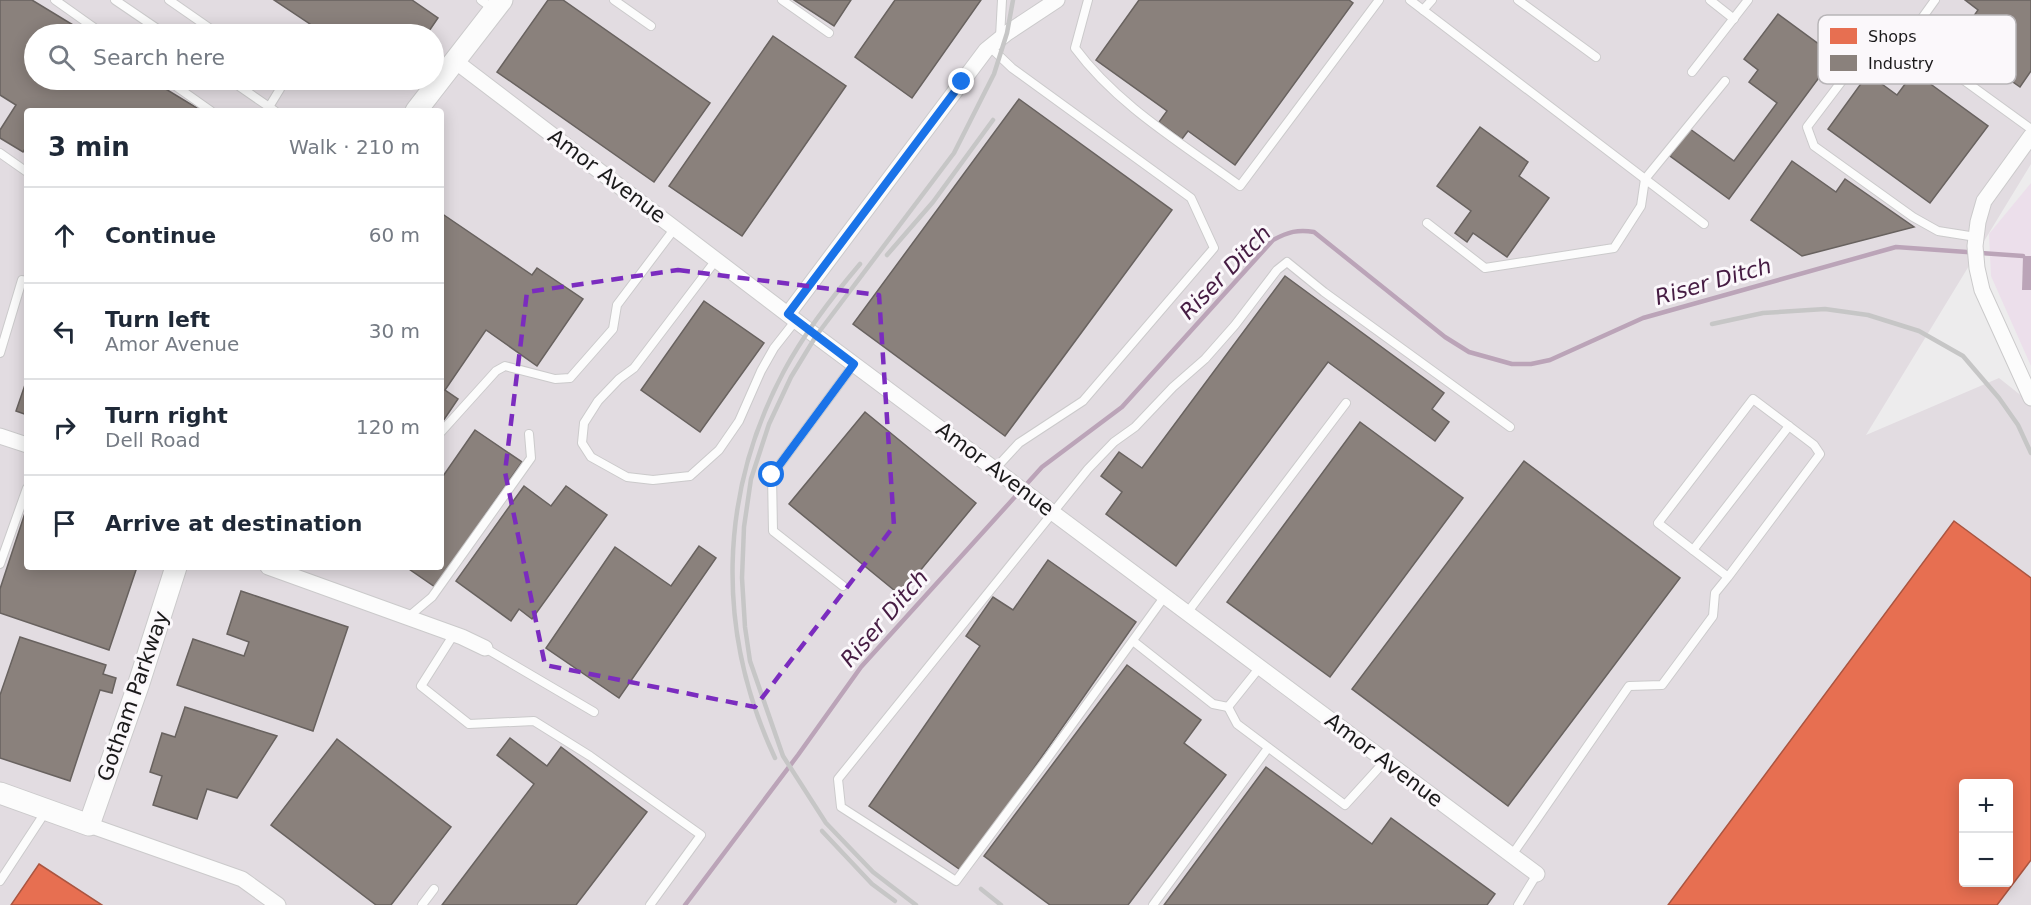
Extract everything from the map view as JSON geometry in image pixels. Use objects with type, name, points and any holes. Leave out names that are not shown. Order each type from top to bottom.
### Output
[{"type":"street","points":[[792,317],[962,82],[995,43],[1057,0]]},
{"type":"street","points":[[444,75],[492,3]]},
{"type":"street","name":"Amor Avenue","points":[[455,61],[854,364],[1537,874]]},
{"type":"street","points":[[418,108],[432,90]]},
{"type":"street","points":[[2031,136],[1984,201],[1976,237],[1977,268],[1982,290],[2031,398]]},
{"type":"street","points":[[0,436],[24,444]]},
{"type":"street","name":"Gotham Parkway","points":[[89,825],[138,686],[175,570]]},
{"type":"street","points":[[275,570],[454,634],[485,648]]},
{"type":"street","points":[[0,794],[242,879],[278,905]]},
{"type":"lane","points":[[56,0],[89,24]]},
{"type":"lane","points":[[115,0],[150,24]]},
{"type":"lane","points":[[169,0],[204,24]]},
{"type":"lane","points":[[614,0],[651,26]]},
{"type":"lane","points":[[782,0],[829,33]]},
{"type":"lane","points":[[995,469],[1018,443],[1083,401],[1214,248],[1191,198],[1012,68],[995,43],[1002,0]]},
{"type":"lane","points":[[1088,0],[1075,48],[1093,72],[1126,103],[1240,186],[1379,0]]},
{"type":"lane","points":[[1410,0],[1704,224]]},
{"type":"lane","points":[[1423,10],[1432,0]]},
{"type":"lane","points":[[1518,0],[1596,57]]},
{"type":"lane","points":[[1710,0],[1734,19]]},
{"type":"lane","points":[[1692,72],[1748,0]]},
{"type":"lane","points":[[1924,15],[1935,0]]},
{"type":"lane","points":[[1427,224],[1485,268],[1614,248],[1641,206],[1645,178],[1725,81]]},
{"type":"lane","points":[[1840,84],[1807,127],[1814,146],[1913,217],[1938,231],[1976,237]]},
{"type":"lane","points":[[1969,84],[2031,129]]},
{"type":"lane","points":[[181,90],[207,108]]},
{"type":"lane","points":[[244,90],[271,108]]},
{"type":"lane","points":[[272,108],[280,90]]},
{"type":"lane","points":[[0,153],[24,170]]},
{"type":"lane","points":[[444,429],[496,371],[505,366],[555,379],[570,378],[613,329],[618,305],[675,228]]},
{"type":"lane","points":[[716,260],[634,368],[619,379],[598,401],[584,423],[582,443],[591,457],[627,477],[653,480],[690,476],[719,450],[739,421],[761,371],[792,317]]},
{"type":"lane","points":[[1165,596],[956,881],[841,807],[838,779],[1088,469],[1114,442],[1135,427],[1173,387],[1206,359],[1277,270],[1287,262],[1324,292],[1510,427]]},
{"type":"lane","points":[[0,353],[22,280],[24,281]]},
{"type":"lane","points":[[843,586],[773,531],[772,475],[854,364]]},
{"type":"lane","points":[[1512,855],[1629,686],[1662,685],[1713,616],[1715,593],[1728,577],[1821,454],[1814,445],[1753,399],[1658,523],[1728,577]]},
{"type":"lane","points":[[1187,612],[1346,403]]},
{"type":"lane","points":[[1693,550],[1789,426]]},
{"type":"lane","points":[[407,618],[432,597],[531,458],[529,434]]},
{"type":"lane","points":[[0,564],[24,496]]},
{"type":"lane","points":[[454,634],[421,686],[469,724],[534,721],[590,756],[701,835],[650,905]]},
{"type":"lane","points":[[1133,641],[1213,704],[1228,707]]},
{"type":"lane","points":[[485,648],[594,712]]},
{"type":"lane","points":[[1228,707],[1260,667]]},
{"type":"lane","points":[[1228,707],[1237,724],[1345,805],[1385,761]]},
{"type":"lane","points":[[1153,905],[1268,748]]},
{"type":"lane","points":[[0,881],[47,810]]},
{"type":"lane","points":[[1518,905],[1537,874]]},
{"type":"lane","points":[[422,905],[435,889]]},
{"type":"highlighted area","points":[[678,270],[879,295],[894,526],[755,707],[545,665],[505,472],[527,292]]},
{"type":"shaded area","points":[[0,0],[2031,0],[2031,164],[1866,435],[1999,378],[2028,401],[2031,399],[2031,905],[0,905]]},
{"type":"shaded area","points":[[2031,183],[2031,256],[2023,257],[2022,290],[2031,290],[2031,366],[1991,276],[1989,234]]},
{"type":"shaded area","points":[[2023,256],[2031,256],[2031,290],[2022,290]]},
{"type":"building: Shops","points":[[1954,521],[2031,578],[2031,860],[2013,884],[2013,779],[1959,779],[1959,887],[2011,887],[1997,905],[1668,905]]},
{"type":"building: Shops","points":[[39,864],[102,905],[11,905]]},
{"type":"building: Industry","points":[[0,0],[32,0],[72,24],[24,24],[24,90],[167,90],[197,108],[24,108],[23,152],[0,138],[0,130],[16,105],[0,95]]},
{"type":"building: Industry","points":[[274,0],[412,0],[438,18],[434,24],[310,24]]},
{"type":"building: Industry","points":[[548,0],[563,0],[710,103],[654,182],[497,72]]},
{"type":"building: Industry","points":[[794,0],[851,0],[834,26]]},
{"type":"building: Industry","points":[[895,0],[981,0],[912,98],[855,57]]},
{"type":"building: Industry","points":[[1139,0],[1349,0],[1353,3],[1235,165],[1188,131],[1182,139],[1159,122],[1167,111],[1096,60]]},
{"type":"building: Industry","points":[[1965,0],[2031,0],[2031,71],[2020,87],[2016,84],[2016,15],[1975,15],[1978,10]]},
{"type":"building: Industry","points":[[1778,14],[1818,43],[1818,79],[1729,199],[1670,156],[1690,129],[1734,161],[1777,103],[1749,82],[1758,70],[1744,59]]},
{"type":"building: Industry","points":[[773,36],[846,86],[742,236],[669,186]]},
{"type":"building: Industry","points":[[1861,84],[1882,84],[1897,95],[1905,84],[1930,84],[1988,126],[1930,203],[1828,129]]},
{"type":"building: Industry","points":[[1019,99],[1172,210],[1005,436],[853,324]]},
{"type":"building: Industry","points":[[1480,127],[1528,162],[1519,176],[1549,198],[1507,257],[1473,233],[1467,242],[1455,233],[1471,211],[1437,186]]},
{"type":"building: Industry","points":[[1792,161],[1836,192],[1845,179],[1914,227],[1802,256],[1751,220]]},
{"type":"building: Industry","points":[[444,215],[532,275],[537,268],[583,299],[537,366],[486,330],[445,390],[458,399],[444,420]]},
{"type":"building: Industry","points":[[1285,276],[1444,393],[1432,409],[1449,422],[1435,441],[1328,362],[1176,566],[1106,514],[1122,492],[1101,476],[1119,452],[1142,468]]},
{"type":"building: Industry","points":[[704,301],[764,343],[700,432],[641,390]]},
{"type":"building: Industry","points":[[24,388],[24,414],[16,411]]},
{"type":"building: Industry","points":[[865,412],[976,503],[900,595],[789,504]]},
{"type":"building: Industry","points":[[1360,422],[1463,498],[1330,677],[1227,602]]},
{"type":"building: Industry","points":[[475,430],[522,462],[435,587],[410,570],[444,570],[444,475]]},
{"type":"building: Industry","points":[[1524,461],[1680,578],[1508,806],[1352,689]]},
{"type":"building: Industry","points":[[524,486],[551,506],[566,486],[607,515],[532,619],[519,609],[511,621],[456,581]]},
{"type":"building: Industry","points":[[24,516],[24,570],[136,570],[109,650],[0,613],[0,589]]},
{"type":"building: Industry","points":[[699,546],[716,558],[619,698],[546,648],[615,547],[671,586]]},
{"type":"building: Industry","points":[[1048,560],[1136,622],[962,871],[869,806],[980,646],[966,636],[993,597],[1013,610]]},
{"type":"building: Industry","points":[[241,591],[348,627],[313,731],[177,685],[193,639],[244,656],[249,642],[227,634]]},
{"type":"building: Industry","points":[[20,637],[106,665],[103,674],[116,678],[112,693],[100,690],[70,781],[0,758],[0,695]]},
{"type":"building: Industry","points":[[1127,665],[1201,720],[1184,743],[1226,775],[1128,905],[1050,905],[984,856]]},
{"type":"building: Industry","points":[[185,707],[277,736],[237,798],[207,789],[197,819],[153,805],[162,776],[150,772],[162,733],[175,737]]},
{"type":"building: Industry","points":[[510,738],[547,766],[561,747],[647,812],[576,905],[442,905],[534,784],[497,755]]},
{"type":"building: Industry","points":[[337,739],[451,827],[391,905],[376,905],[271,825]]},
{"type":"building: Industry","points":[[1266,767],[1372,844],[1391,818],[1495,894],[1487,905],[1164,905]]},
{"type":"waterway","name":"Riser Ditch","points":[[685,905],[861,667],[1042,467],[1122,407],[1278,237],[1298,231],[1314,232],[1445,337],[1469,352],[1512,364],[1531,364],[1550,360],[1643,318],[1896,247],[2023,256]]},
{"type":"railway","points":[[916,905],[873,872],[826,823],[783,756],[750,661],[742,578],[744,527],[751,479],[769,424],[791,377],[816,336],[954,153],[994,74],[1007,33],[1013,0]]},
{"type":"railway","points":[[887,255],[933,202],[993,120]]},
{"type":"railway","points":[[775,758],[756,710],[742,662],[735,613],[733,564],[737,515],[746,466],[762,418],[784,371],[819,315],[860,264]]},
{"type":"railway","points":[[1712,324],[1763,313],[1825,309],[1868,315],[1919,331],[1963,356],[1999,398],[2018,425],[2031,453]]},
{"type":"railway","points":[[822,831],[872,884],[895,901]]},
{"type":"railway","points":[[981,889],[1001,905]]},
{"type":"route","points":[[772,475],[854,364],[788,314],[962,82]]}]
